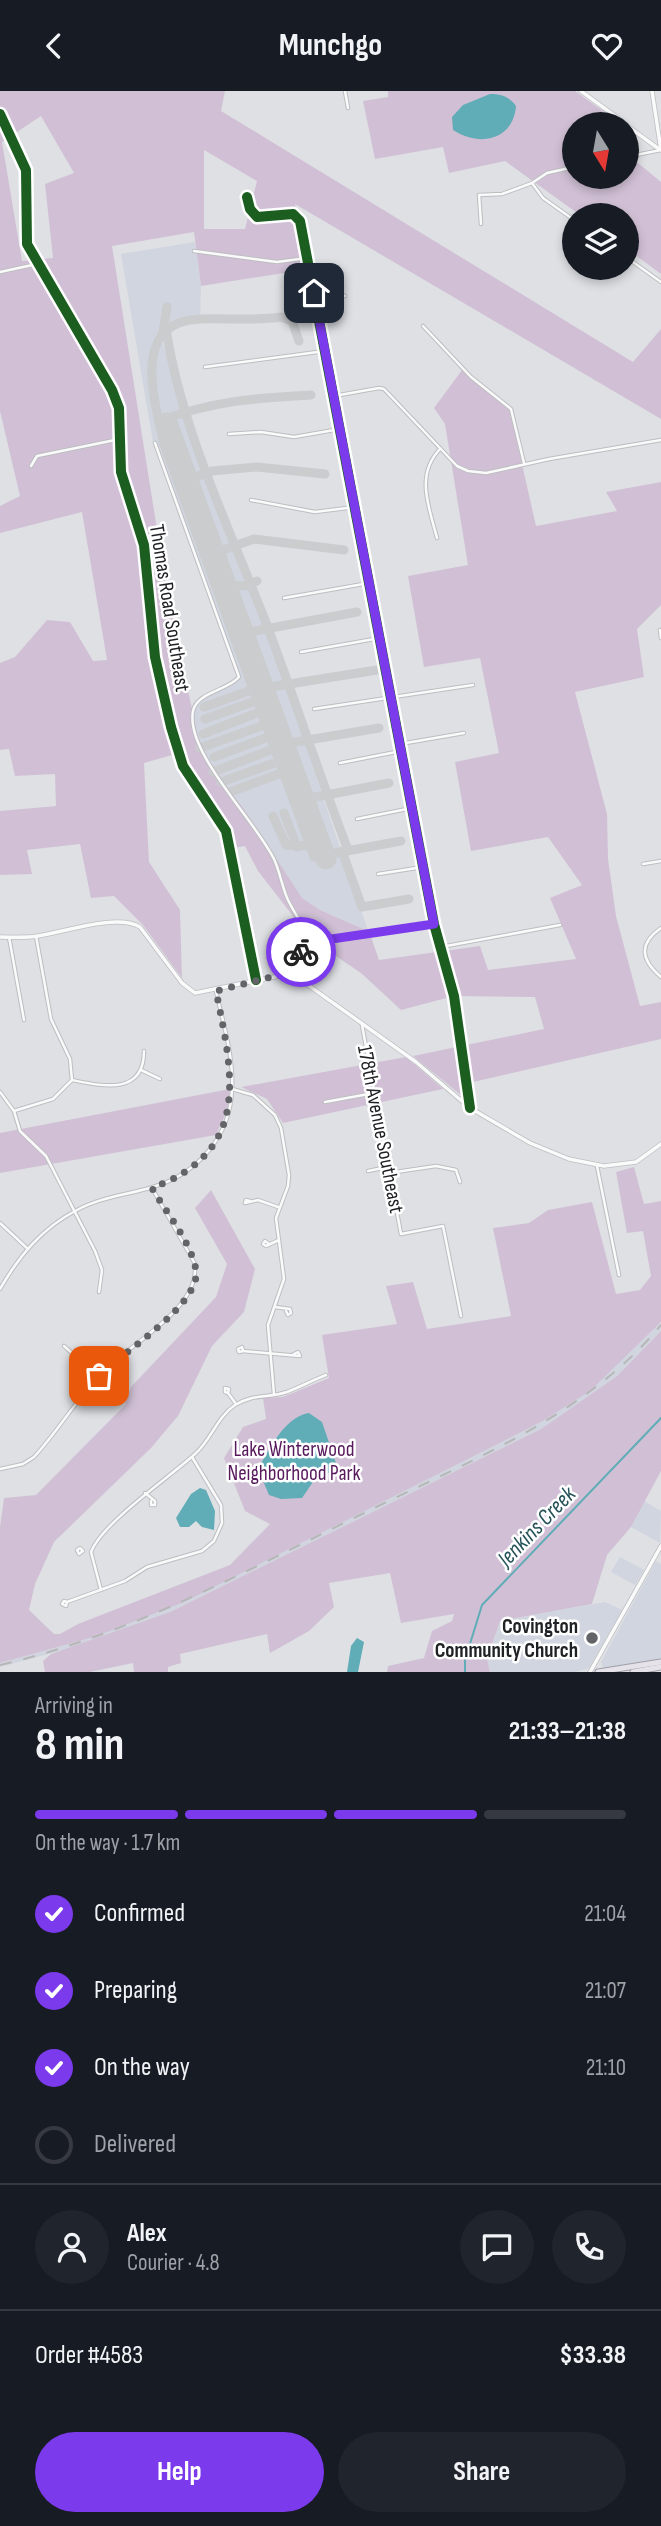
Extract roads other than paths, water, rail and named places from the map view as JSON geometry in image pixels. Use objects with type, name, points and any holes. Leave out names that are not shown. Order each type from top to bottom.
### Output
[{"type":"main road","points":[[600,1672],[661,1662]]},
{"type":"main road","points":[[634,1672],[656,1669]]},
{"type":"street","points":[[345,91],[348,108]]},
{"type":"street","points":[[581,91],[610,112]]},
{"type":"street","points":[[653,91],[661,150]]},
{"type":"street","name":"Thomas Road Southeast","points":[[0,114],[26,170],[27,244],[112,390],[118,408],[121,472],[145,545],[155,657],[181,761],[226,831],[256,980]]},
{"type":"street","points":[[639,134],[661,150]]},
{"type":"street","points":[[639,154],[661,150]]},
{"type":"street","points":[[481,224],[479,195],[502,194],[532,183],[547,173],[562,170]]},
{"type":"street","points":[[532,183],[543,198],[562,211]]},
{"type":"street","points":[[247,197],[250,209],[257,217],[293,214],[300,221],[434,924],[454,998],[470,1108]]},
{"type":"street","points":[[194,251],[277,262],[307,258]]},
{"type":"street","points":[[0,272],[37,264]]},
{"type":"street","points":[[639,266],[661,282]]},
{"type":"street","points":[[314,293],[331,292],[345,296]]},
{"type":"street","points":[[423,326],[471,377],[511,409],[524,463]]},
{"type":"street","points":[[205,367],[325,351]]},
{"type":"street","points":[[334,396],[384,389],[440,449],[468,471],[486,473],[524,463],[661,440]]},
{"type":"street","points":[[229,434],[261,432],[294,437],[340,429]]},
{"type":"street","points":[[31,466],[37,456],[120,439]]},
{"type":"street","points":[[155,443],[239,677],[233,684],[199,700],[194,709],[193,720],[201,752],[248,815],[274,860],[289,901],[311,942]]},
{"type":"street","points":[[437,538],[424,483],[430,460],[440,449]]},
{"type":"street","points":[[251,500],[315,512],[355,507]]},
{"type":"street","points":[[284,598],[369,583]]},
{"type":"street","points":[[660,630],[661,638]]},
{"type":"street","points":[[301,652],[380,638]]},
{"type":"street","points":[[314,709],[473,685]]},
{"type":"street","points":[[400,744],[464,733]]},
{"type":"street","points":[[340,763],[401,751]]},
{"type":"street","points":[[357,819],[412,808]]},
{"type":"street","points":[[643,864],[661,861]]},
{"type":"street","points":[[378,874],[424,867]]},
{"type":"street","points":[[0,937],[36,936],[115,922],[132,923],[140,927],[189,990],[199,993],[216,991],[256,980],[290,976],[301,980],[416,1062],[470,1108],[530,1143],[570,1160],[597,1166],[632,1163],[661,1144]]},
{"type":"street","points":[[290,976],[298,957],[311,942],[434,924]]},
{"type":"street","points":[[441,947],[560,925]]},
{"type":"street","points":[[661,928],[647,940],[643,953],[644,959],[661,977]]},
{"type":"street","points":[[36,936],[51,1019],[70,1059],[72,1080]]},
{"type":"street","points":[[9,937],[24,1020]]},
{"type":"street","points":[[0,1289],[28,1249],[74,1212],[112,1196],[152,1188],[192,1168],[210,1150],[223,1129],[232,1089],[216,991]]},
{"type":"street","name":"178th Avenue Southeast","points":[[362,1025],[401,1234],[443,1226],[461,1316]]},
{"type":"street","points":[[72,1080],[115,1086],[134,1079],[141,1070],[144,1051]]},
{"type":"street","points":[[141,1070],[160,1079]]},
{"type":"street","points":[[13,1111],[53,1099],[72,1080]]},
{"type":"street","points":[[232,1089],[253,1095],[263,1102],[281,1128],[289,1181],[276,1218],[285,1275],[268,1325],[274,1394]]},
{"type":"street","points":[[0,1092],[13,1111],[20,1131],[46,1156],[101,1265],[99,1292]]},
{"type":"street","points":[[325,1102],[374,1093]]},
{"type":"street","points":[[389,1173],[436,1166],[456,1170],[460,1182]]},
{"type":"street","points":[[597,1166],[619,1275]]},
{"type":"street","points":[[368,1171],[388,1167]]},
{"type":"street","points":[[0,1469],[23,1464],[34,1457],[99,1376],[162,1323],[194,1284],[196,1269],[191,1254],[152,1188]]},
{"type":"street","points":[[250,1201],[258,1200],[278,1207]]},
{"type":"street","points":[[0,1223],[28,1249]]},
{"type":"street","points":[[268,1243],[279,1240]]},
{"type":"street","points":[[275,1307],[286,1311]]},
{"type":"street","points":[[64,1346],[99,1376]]},
{"type":"street","points":[[243,1351],[294,1354]]},
{"type":"street","points":[[101,1590],[91,1552],[99,1537],[145,1493],[192,1457],[224,1414],[251,1397],[287,1392],[326,1375]]},
{"type":"street","points":[[228,1393],[236,1404]]},
{"type":"street","points":[[67,1602],[101,1590],[151,1565],[202,1551],[214,1541],[222,1523],[221,1505],[192,1457]]},
{"type":"street","points":[[145,1493],[151,1501]]},
{"type":"street","points":[[590,1672],[661,1546]]},
{"type":"street","points":[[83,1551],[91,1552]]},
{"type":"street","points":[[597,1659],[600,1672]]},
{"type":"water","points":[[490,94],[505,97],[516,106],[509,127],[502,133],[484,139],[473,138],[453,130],[452,117],[463,105]]},
{"type":"water","points":[[309,1413],[322,1422],[337,1466],[333,1471],[315,1479],[302,1498],[281,1499],[269,1495],[258,1469],[285,1427]]},
{"type":"water","points":[[200,1488],[206,1490],[215,1511],[214,1530],[202,1527],[196,1521],[189,1527],[180,1527],[176,1518],[191,1494]]},
{"type":"water","points":[[357,1638],[364,1642],[358,1672],[347,1672],[351,1646]]},
{"type":"waterway","name":"Jenkins Creek","points":[[465,1672],[465,1660],[482,1605],[661,1418]]},
{"type":"railway","points":[[0,1665],[94,1637],[184,1601],[482,1456],[560,1412],[596,1386],[630,1358],[661,1325]]},
{"type":"place","name":"Covington Community Church","points":[[592,1638]]},
{"type":"park label","name":"Lake Winterwood Neighborhood Park","points":[[294,1461]]}]
